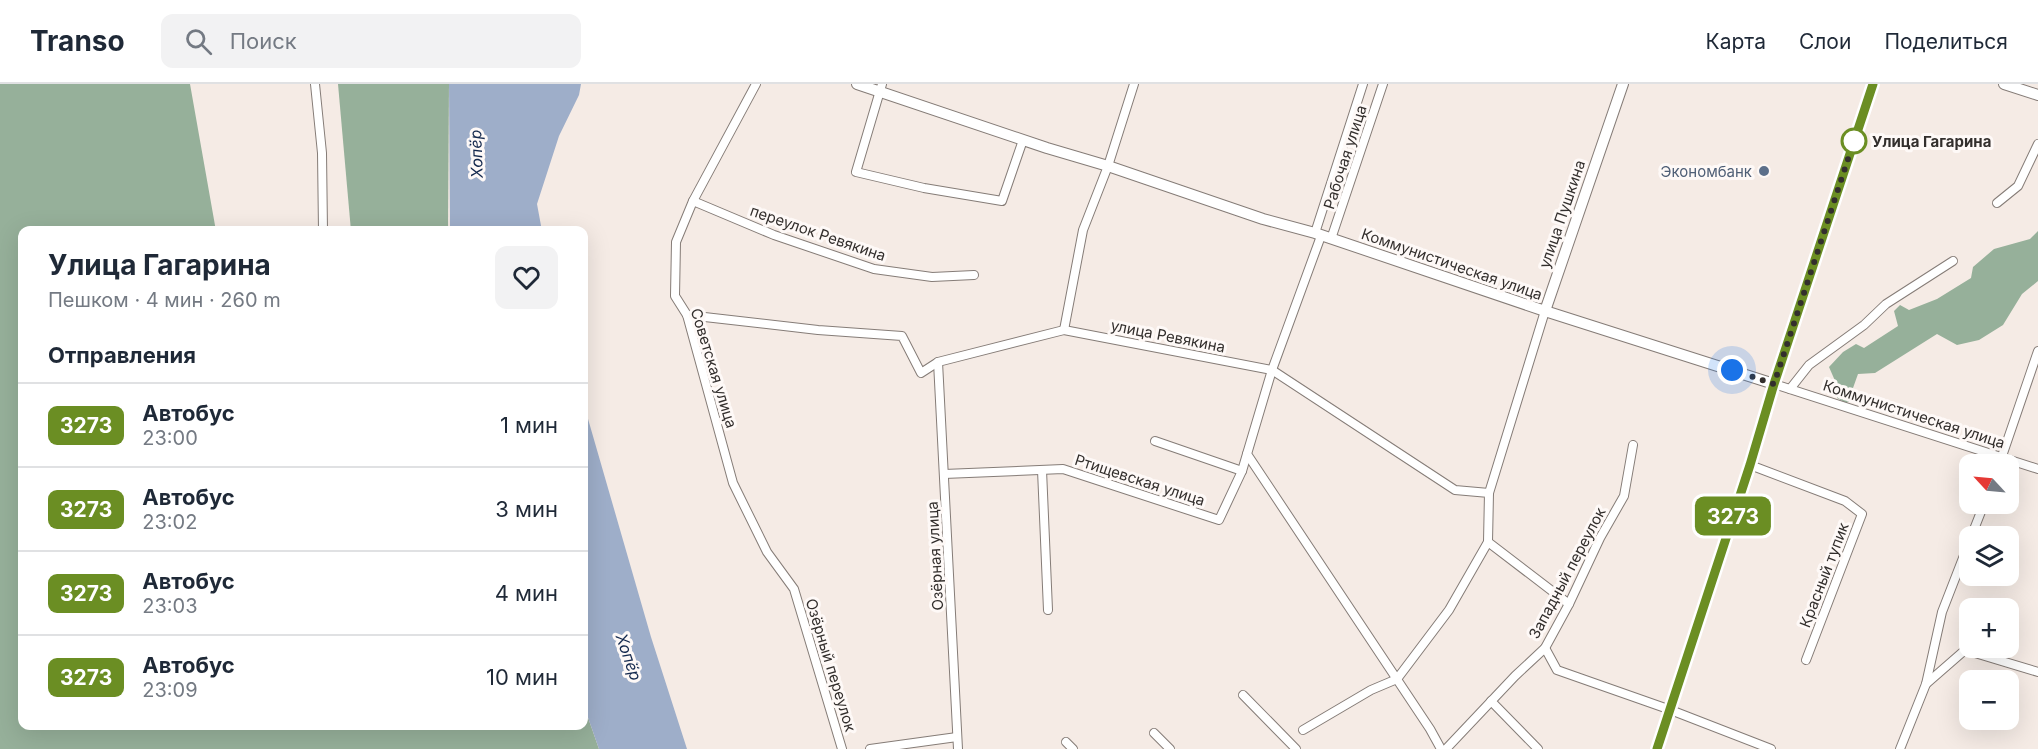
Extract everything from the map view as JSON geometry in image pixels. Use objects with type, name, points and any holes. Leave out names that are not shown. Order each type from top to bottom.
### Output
[{"type":"street","points":[[315,84],[322,153],[323,226]]},
{"type":"street","name":"Советская улица","points":[[756,84],[693,201],[676,242],[675,296],[687,315],[733,483],[767,552],[794,589]]},
{"type":"street","name":"Коммунистическая улица","points":[[857,84],[880,88],[1023,140],[1790,389],[1977,454]]},
{"type":"street","points":[[1064,330],[1083,230],[1108,166],[1134,84]]},
{"type":"street","name":"Рабочая улица","points":[[1322,236],[1363,84]]},
{"type":"street","name":"Рабочая улица","points":[[1322,236],[1383,84]]},
{"type":"street","name":"улица Пушкина","points":[[1489,492],[1545,311],[1623,84]]},
{"type":"street","points":[[1657,749],[1668,709],[1750,465],[1774,384],[1873,84]]},
{"type":"street","points":[[2004,84],[2038,95]]},
{"type":"street","points":[[880,88],[856,171],[924,188],[1002,201],[1023,140]]},
{"type":"street","points":[[1997,202],[2018,186],[2038,144]]},
{"type":"street","name":"переулок Ревякина","points":[[693,201],[774,235],[874,269],[932,277],[974,275]]},
{"type":"street","name":"Ртищевская улица","points":[[944,474],[1063,469],[1219,520],[1242,471],[1272,370],[1322,236]]},
{"type":"street","points":[[1790,389],[1809,365],[1864,325],[1886,304],[1953,261]]},
{"type":"street","name":"улица Ревякина","points":[[687,315],[818,330],[902,336],[921,373],[938,362],[1064,330],[1272,370],[1455,490],[1489,492]]},
{"type":"street","points":[[2003,454],[2038,351]]},
{"type":"street","name":"Озёрная улица","points":[[938,362],[958,749]]},
{"type":"street","points":[[1155,441],[1242,471]]},
{"type":"street","name":"Западный переулок","points":[[1443,749],[1545,648],[1600,538],[1624,496],[1633,446]]},
{"type":"street","points":[[1247,453],[1443,749]]},
{"type":"street","name":"Красный тупик","points":[[1750,465],[1845,501],[1862,514],[1806,660]]},
{"type":"street","name":"Коммунистическая улица","points":[[2019,466],[2038,469]]},
{"type":"street","points":[[1042,470],[1048,610]]},
{"type":"street","points":[[1303,730],[1371,690],[1397,679],[1449,610],[1488,542],[1489,492]]},
{"type":"street","points":[[1488,542],[1569,604]]},
{"type":"street","points":[[1900,749],[1926,684],[1942,612],[1959,568]]},
{"type":"street","name":"Озёрный переулок","points":[[794,589],[842,749]]},
{"type":"street","points":[[1545,648],[1557,670],[1668,709],[1771,749]]},
{"type":"street","points":[[1926,684],[1965,650],[2038,672]]},
{"type":"street","points":[[1243,695],[1296,749]]},
{"type":"street","points":[[1491,701],[1538,749]]},
{"type":"street","points":[[1154,733],[1170,749]]},
{"type":"street","points":[[870,749],[957,737]]},
{"type":"green space","points":[[0,84],[190,84],[215,226],[18,226],[18,730],[588,730],[588,717],[599,749],[0,749]]},
{"type":"green space","points":[[338,84],[449,84],[448,226],[351,226]]},
{"type":"green space","points":[[2038,231],[2038,281],[2022,294],[2003,325],[1979,340],[1957,345],[1937,334],[1875,373],[1858,374],[1853,388],[1857,398],[1846,403],[1837,398],[1836,383],[1829,367],[1843,352],[1856,344],[1864,348],[1898,326],[1894,311],[1900,305],[1909,310],[1937,299],[1971,278],[1973,267],[1994,249],[2030,239]]},
{"type":"water","name":"Хопёр","points":[[449,84],[581,84],[579,95],[559,136],[537,204],[541,226],[450,226]]},
{"type":"water","name":"Хопёр","points":[[588,419],[651,637],[687,749],[599,749],[588,717]]},
{"type":"bus line","name":"3273","points":[[1657,749],[1668,709],[1750,465],[1774,384],[1873,84]]},
{"type":"place","name":"Улица Гагарина","points":[[1854,141]]},
{"type":"place","name":"Экономбанк","points":[[1764,171]]},
{"type":"route","points":[[1732,370],[1774,384],[1854,141]]}]
